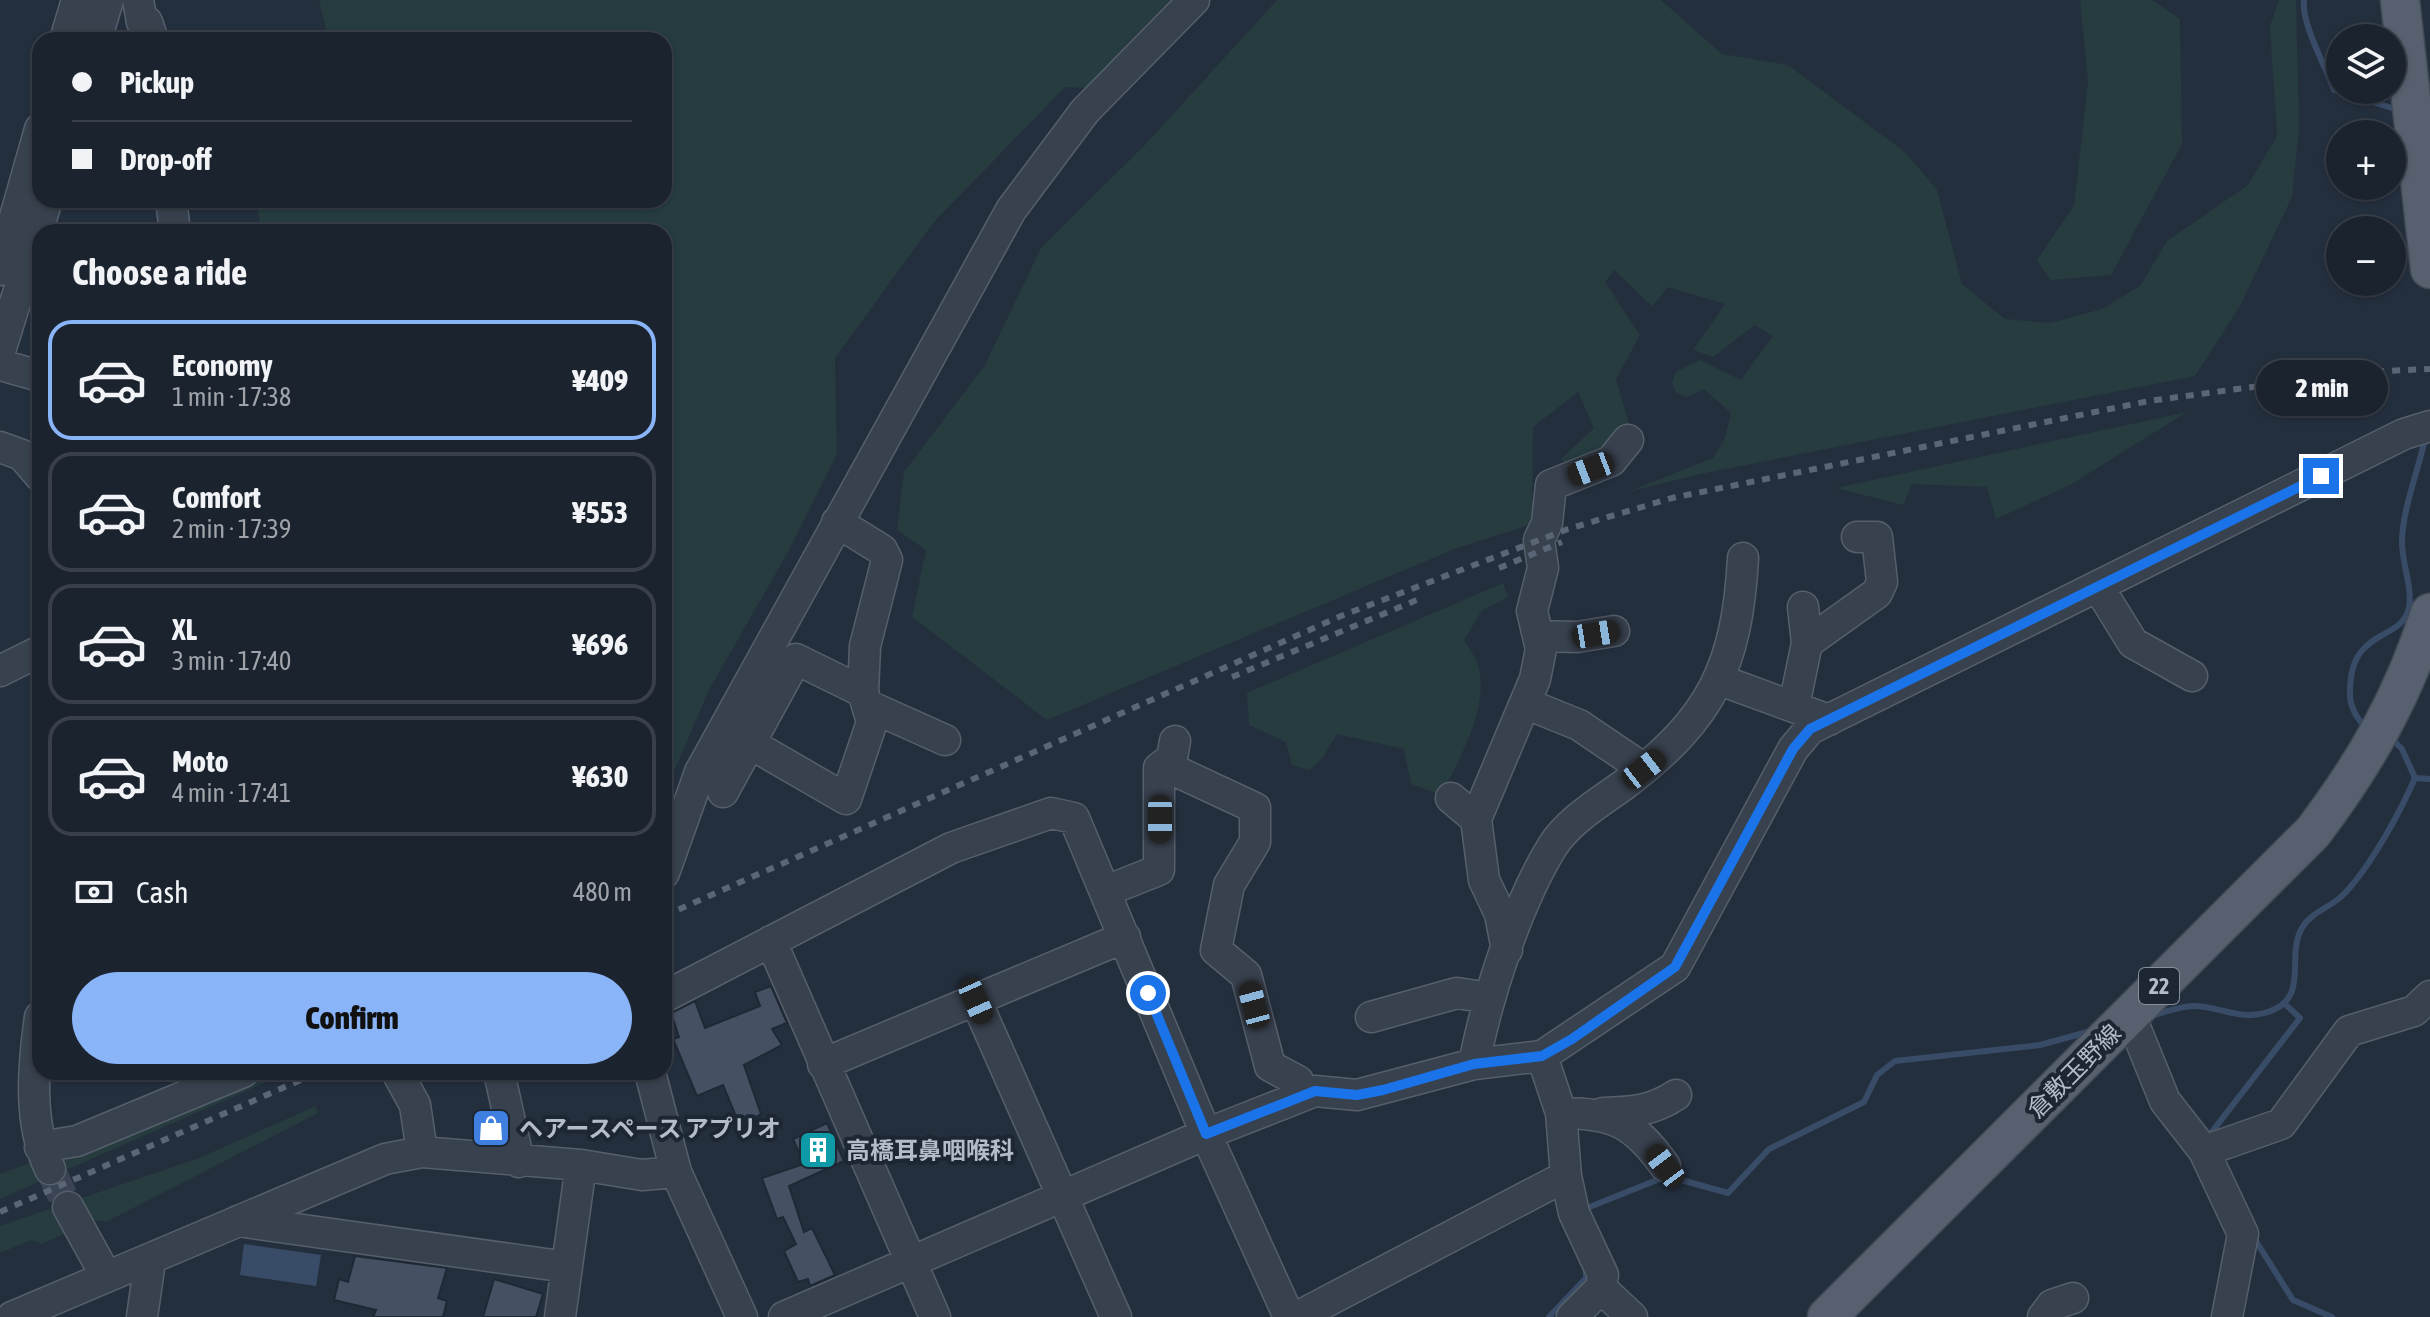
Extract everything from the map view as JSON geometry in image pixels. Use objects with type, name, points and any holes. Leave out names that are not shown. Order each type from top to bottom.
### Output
[{"type":"main road","points":[[2400,0],[2430,269]]},
{"type":"main road","name":"倉敷玉野線","points":[[1827,1317],[2313,832],[2373,748],[2412,667],[2430,613]]},
{"type":"street","points":[[67,32],[77,0]]},
{"type":"street","points":[[98,32],[108,0]]},
{"type":"street","points":[[672,851],[700,772],[1011,210],[1085,111],[1194,0]]},
{"type":"street","points":[[0,270],[32,157]]},
{"type":"street","points":[[0,351],[32,248]]},
{"type":"street","points":[[0,365],[32,374]]},
{"type":"street","points":[[784,1317],[1206,1134],[1315,1091],[1370,1093],[1474,1064],[1542,1056],[1675,967],[1793,749],[1810,729],[2404,434],[2430,426]]},
{"type":"street","points":[[1507,950],[1500,914],[1484,880],[1476,819],[1491,788],[1501,752],[1527,704],[1541,649],[1532,611],[1543,568],[1539,540],[1547,523],[1551,485],[1611,461],[1628,440]]},
{"type":"street","points":[[0,447],[22,455],[32,467]]},
{"type":"street","points":[[751,744],[846,799],[872,722],[865,698],[865,646],[887,560],[882,550],[837,522]]},
{"type":"street","points":[[1807,643],[1877,593],[1882,582],[1877,537],[1857,537]]},
{"type":"street","points":[[1474,1064],[1489,998],[1552,846],[1575,821],[1661,756],[1720,680],[1734,638],[1743,558]]},
{"type":"street","points":[[2099,588],[2133,643],[2192,676]]},
{"type":"street","points":[[1794,706],[1807,643],[1803,607]]},
{"type":"street","points":[[1538,636],[1577,637],[1614,631]]},
{"type":"street","points":[[0,671],[32,655]]},
{"type":"street","points":[[723,792],[796,659],[945,740]]},
{"type":"street","points":[[1720,680],[1829,720]]},
{"type":"street","points":[[1527,704],[1579,725],[1644,769]]},
{"type":"street","points":[[1106,891],[1159,870],[1159,768],[1169,753],[1255,808],[1255,842],[1229,885],[1216,950],[1246,975],[1270,1066],[1298,1081],[1302,1096]]},
{"type":"street","points":[[1451,798],[1476,819]]},
{"type":"street","points":[[672,993],[951,848],[1051,813],[1074,818],[1206,1134],[1289,1317]]},
{"type":"street","points":[[823,1064],[1125,937]]},
{"type":"street","points":[[771,941],[935,1317]]},
{"type":"street","points":[[1371,1017],[1457,993],[1489,998]]},
{"type":"street","points":[[2204,1151],[2281,1124],[2349,1031],[2414,1011],[2430,996]]},
{"type":"street","points":[[976,1001],[1116,1317]]},
{"type":"street","points":[[2130,1015],[2165,1101],[2204,1151],[2243,1234],[2227,1317]]},
{"type":"street","points":[[1542,1056],[1561,1113],[1566,1176],[1574,1213],[1603,1275],[1601,1288],[1572,1317]]},
{"type":"street","points":[[36,1080],[34,1104],[45,1158],[77,1141],[224,1080]]},
{"type":"street","points":[[401,1080],[415,1105],[422,1152]]},
{"type":"street","points":[[501,1080],[519,1162]]},
{"type":"street","points":[[652,1080],[676,1172],[742,1317]]},
{"type":"street","points":[[1561,1113],[1639,1112],[1659,1107],[1676,1095]]},
{"type":"street","points":[[1597,1113],[1622,1122],[1646,1140],[1665,1166]]},
{"type":"street","points":[[12,1317],[106,1276],[150,1261],[346,1172],[385,1159],[422,1152],[581,1165],[642,1175],[676,1172]]},
{"type":"street","points":[[560,1317],[581,1165]]},
{"type":"street","points":[[1297,1317],[1566,1176]]},
{"type":"street","points":[[68,1207],[106,1276]]},
{"type":"street","points":[[238,1221],[567,1267]]},
{"type":"street","points":[[142,1317],[150,1261]]},
{"type":"street","points":[[1601,1288],[1632,1317]]},
{"type":"street","points":[[2043,1317],[2052,1305],[2073,1298]]},
{"type":"green space","points":[[319,0],[1179,0],[1088,88],[1065,87],[933,223],[835,358],[837,454],[788,552],[709,690],[672,776],[672,224],[260,224],[258,208],[672,208],[672,32],[327,32]]},
{"type":"green space","points":[[1277,0],[1661,0],[1722,54],[1788,65],[1906,153],[1937,190],[1962,284],[2005,319],[2050,323],[2102,309],[2141,285],[2167,241],[2248,185],[2277,136],[2270,26],[2279,0],[2296,0],[2299,128],[2292,197],[2240,306],[2195,376],[1700,474],[1627,492],[1713,458],[1725,438],[1731,413],[1704,389],[1687,397],[1676,392],[1672,383],[1676,372],[1700,360],[1741,380],[1773,336],[1755,325],[1713,357],[1693,350],[1725,304],[1668,287],[1652,306],[1614,270],[1605,282],[1640,335],[1616,379],[1629,424],[1608,453],[1569,466],[1561,459],[1594,428],[1578,392],[1533,427],[1532,524],[1457,548],[1047,720],[912,617],[926,550],[897,530],[904,472],[985,365],[1041,248],[1145,145]]},
{"type":"green space","points":[[2080,0],[2152,0],[2180,19],[2182,144],[2111,275],[2050,280],[2037,260],[2074,206],[2088,81]]},
{"type":"green space","points":[[2187,412],[2070,485],[1996,519],[1987,487],[1912,484],[1903,505],[1836,488]]},
{"type":"green space","points":[[1503,583],[1508,597],[1482,610],[1464,640],[1477,662],[1480,695],[1471,731],[1441,795],[1411,784],[1404,749],[1337,734],[1323,757],[1310,770],[1292,765],[1286,742],[1249,725],[1247,693]]},
{"type":"green space","points":[[239,1080],[271,1080],[0,1199],[0,1174],[37,1160],[49,1151]]},
{"type":"green space","points":[[316,1106],[318,1113],[106,1222],[83,1218],[68,1232],[42,1244],[31,1240],[0,1253],[0,1226],[199,1158]]},
{"type":"water","points":[[244,1244],[321,1255],[316,1286],[240,1275]]},
{"type":"building","points":[[771,986],[787,1023],[772,1029],[782,1045],[744,1065],[761,1114],[740,1126],[723,1085],[697,1096],[673,1039],[679,1037],[672,1012],[695,1001],[705,1028],[760,1006],[755,992]]},
{"type":"building","points":[[489,1112],[496,1140],[483,1139],[477,1115]]},
{"type":"building","points":[[827,1123],[844,1161],[789,1186],[804,1232],[812,1228],[835,1275],[810,1286],[808,1279],[798,1282],[784,1251],[796,1244],[783,1217],[777,1219],[762,1178],[804,1164],[793,1139]]},
{"type":"building","points":[[355,1256],[447,1268],[438,1298],[447,1301],[443,1317],[373,1317],[376,1310],[334,1300],[339,1279],[348,1282]]},
{"type":"building","points":[[494,1279],[543,1294],[536,1317],[483,1317]]},
{"type":"waterway","points":[[2304,0],[2306,20],[2334,90],[2392,108]]},
{"type":"waterway","points":[[2365,726],[2356,716],[2351,703],[2352,672],[2366,646],[2396,627],[2409,608],[2402,548],[2403,528],[2424,443]]},
{"type":"waterway","points":[[2394,741],[2402,749],[2415,778]]},
{"type":"waterway","points":[[2154,1015],[2191,1006],[2249,1015],[2281,1006],[2293,987],[2297,939],[2302,928],[2311,917],[2344,894],[2364,869],[2393,823],[2415,778],[2430,779]]},
{"type":"waterway","points":[[2211,1133],[2300,1018],[2285,1004]]},
{"type":"waterway","points":[[1582,1210],[1667,1176],[1728,1193],[1769,1149],[1864,1102],[1877,1075],[1895,1061],[2040,1045],[2091,1031]]},
{"type":"waterway","points":[[2254,1238],[2293,1300],[2332,1317]]},
{"type":"waterway","points":[[1549,1317],[1586,1278],[1586,1268]]},
{"type":"tunnel","points":[[50,1169],[68,1207]]},
{"type":"railway","points":[[672,912],[1341,616],[1568,529],[1672,498],[2149,401],[2363,372],[2430,369]]},
{"type":"railway","points":[[1499,568],[1562,542]]},
{"type":"railway","points":[[1232,677],[1424,597]]},
{"type":"railway","points":[[0,1212],[301,1080]]},
{"type":"place","name":"ヘアースペース アプリオ","points":[[491,1128]]},
{"type":"place","name":"高橋耳鼻咽喉科","points":[[818,1150]]},
{"type":"route","points":[[1148,993],[1206,1134],[1315,1091],[1357,1095],[1474,1064],[1513,1062],[1542,1056],[1572,1039],[1675,967],[1793,749],[1810,729],[2321,476]]}]
